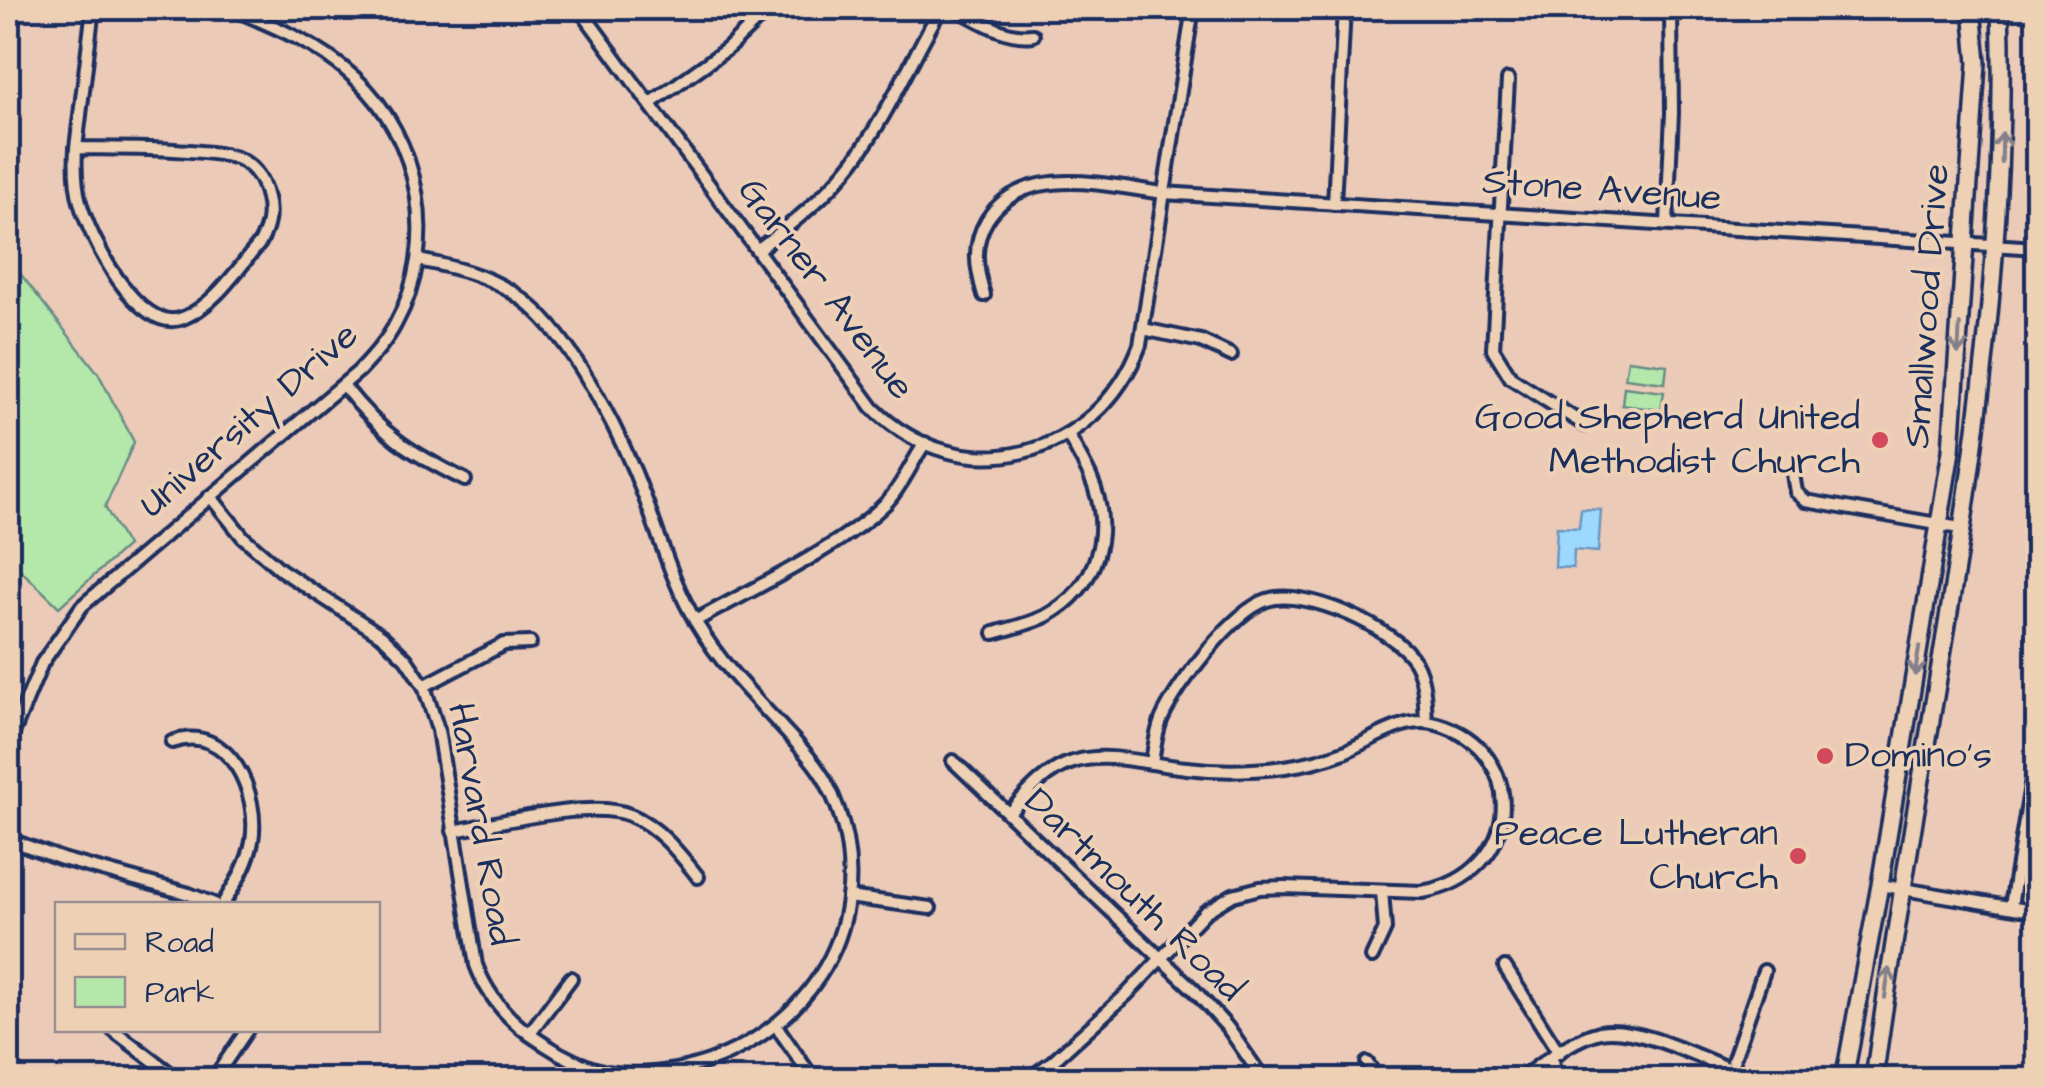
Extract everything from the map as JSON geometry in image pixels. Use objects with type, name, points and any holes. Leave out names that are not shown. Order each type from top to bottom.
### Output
[{"type":"main road","name":"Smallwood Drive","points":[[1844,1080],[1940,524],[1955,412],[1976,63],[1972,8]]},
{"type":"main road","name":"Smallwood Drive","points":[[1874,1080],[1989,339],[2002,150],[2000,8]]},
{"type":"street","points":[[76,148],[232,156],[254,169],[262,182],[269,212],[266,232],[237,270],[200,308],[172,320],[148,312],[124,289],[88,222],[77,188],[76,148],[93,8]]},
{"type":"street","name":"University Drive","points":[[8,745],[38,672],[73,618],[93,596],[374,356],[395,326],[411,288],[418,260],[419,210],[398,136],[376,101],[330,57],[230,8]]},
{"type":"street","name":"Garner Avenue","points":[[579,8],[874,408],[904,433],[925,444],[964,456],[997,457],[1041,448],[1068,434],[1114,394],[1136,357],[1193,8]]},
{"type":"street","points":[[651,103],[727,49],[770,8]]},
{"type":"street","points":[[757,250],[816,202],[853,162],[941,8]]},
{"type":"street","points":[[955,8],[1013,36],[1033,35]]},
{"type":"street","points":[[1334,204],[1344,8]]},
{"type":"street","points":[[1667,224],[1671,8]]},
{"type":"street","points":[[1508,80],[1493,349],[1511,378],[1585,425]]},
{"type":"street","name":"Stone Avenue","points":[[984,295],[976,262],[978,241],[992,213],[1028,187],[1060,183],[1164,193],[2038,248]]},
{"type":"street","name":"Harvard Road","points":[[210,496],[243,537],[281,570],[382,636],[424,686],[438,730],[466,920],[480,976],[506,1015],[566,1057],[607,1076],[663,1075],[710,1065],[760,1041],[778,1028],[809,994],[832,958],[848,897],[846,834],[824,780],[729,669],[695,622],[667,565],[621,443],[554,331],[534,310],[501,286],[452,266],[418,260]]},
{"type":"street","points":[[1143,329],[1201,342],[1231,355]]},
{"type":"street","points":[[343,385],[381,431],[464,480]]},
{"type":"street","points":[[994,632],[1032,622],[1061,606],[1080,590],[1094,566],[1101,538],[1100,508],[1090,476],[1068,434]]},
{"type":"street","points":[[695,622],[818,551],[874,512],[894,493],[925,444]]},
{"type":"street","points":[[1793,474],[1796,492],[1806,502],[1960,528]]},
{"type":"street","points":[[1152,763],[1162,718],[1224,631],[1246,611],[1276,598],[1300,598],[1337,609],[1405,650],[1421,677],[1426,722]]},
{"type":"street","points":[[424,686],[495,648],[513,642],[530,643]]},
{"type":"street","points":[[1009,813],[1044,778],[1077,760],[1188,768],[1284,767],[1326,758],[1400,726],[1426,722],[1467,737],[1485,754],[1496,775],[1502,800],[1500,826],[1489,856],[1456,883],[1422,892],[1246,890],[1206,912],[1161,961],[1028,1080]]},
{"type":"street","points":[[172,742],[190,736],[212,743],[234,764],[250,795],[250,852],[224,902]]},
{"type":"street","points":[[2011,906],[2037,745]]},
{"type":"street","name":"Dartmouth Road","points":[[953,760],[1212,1010],[1264,1080]]},
{"type":"street","points":[[454,831],[585,810],[622,812],[654,829],[698,877]]},
{"type":"street","points":[[8,839],[209,902]]},
{"type":"street","points":[[1880,885],[2038,912]]},
{"type":"street","points":[[1372,957],[1385,929],[1382,891]]},
{"type":"street","points":[[848,897],[930,908]]},
{"type":"street","points":[[1505,967],[1555,1055],[1554,1080]]},
{"type":"street","points":[[1730,1070],[1764,971]]},
{"type":"street","points":[[529,1034],[571,978]]},
{"type":"street","points":[[778,1028],[814,1080]]},
{"type":"street","points":[[116,1032],[179,1080]]},
{"type":"street","points":[[214,1080],[245,1032]]},
{"type":"street","points":[[1518,1080],[1592,1035],[1624,1032],[1753,1079]]},
{"type":"street","points":[[1052,1062],[1066,1080]]},
{"type":"street","points":[[1367,1063],[1378,1080]]},
{"type":"green space","points":[[8,258],[98,373],[134,442],[105,507],[127,546],[59,607],[8,558]]},
{"type":"green space","points":[[1628,360],[1667,365],[1665,383],[1625,378]]},
{"type":"green space","points":[[1624,387],[1664,392],[1661,410],[1622,405]]},
{"type":"water","points":[[1581,509],[1601,510],[1598,552],[1574,550],[1573,568],[1555,567],[1557,527],[1579,528]]},
{"type":"place","name":"Good Shepherd United Methodist Church","points":[[1880,440]]},
{"type":"place","name":"Domino's","points":[[1825,756]]},
{"type":"place","name":"Peace Lutheran Church","points":[[1798,856]]}]
